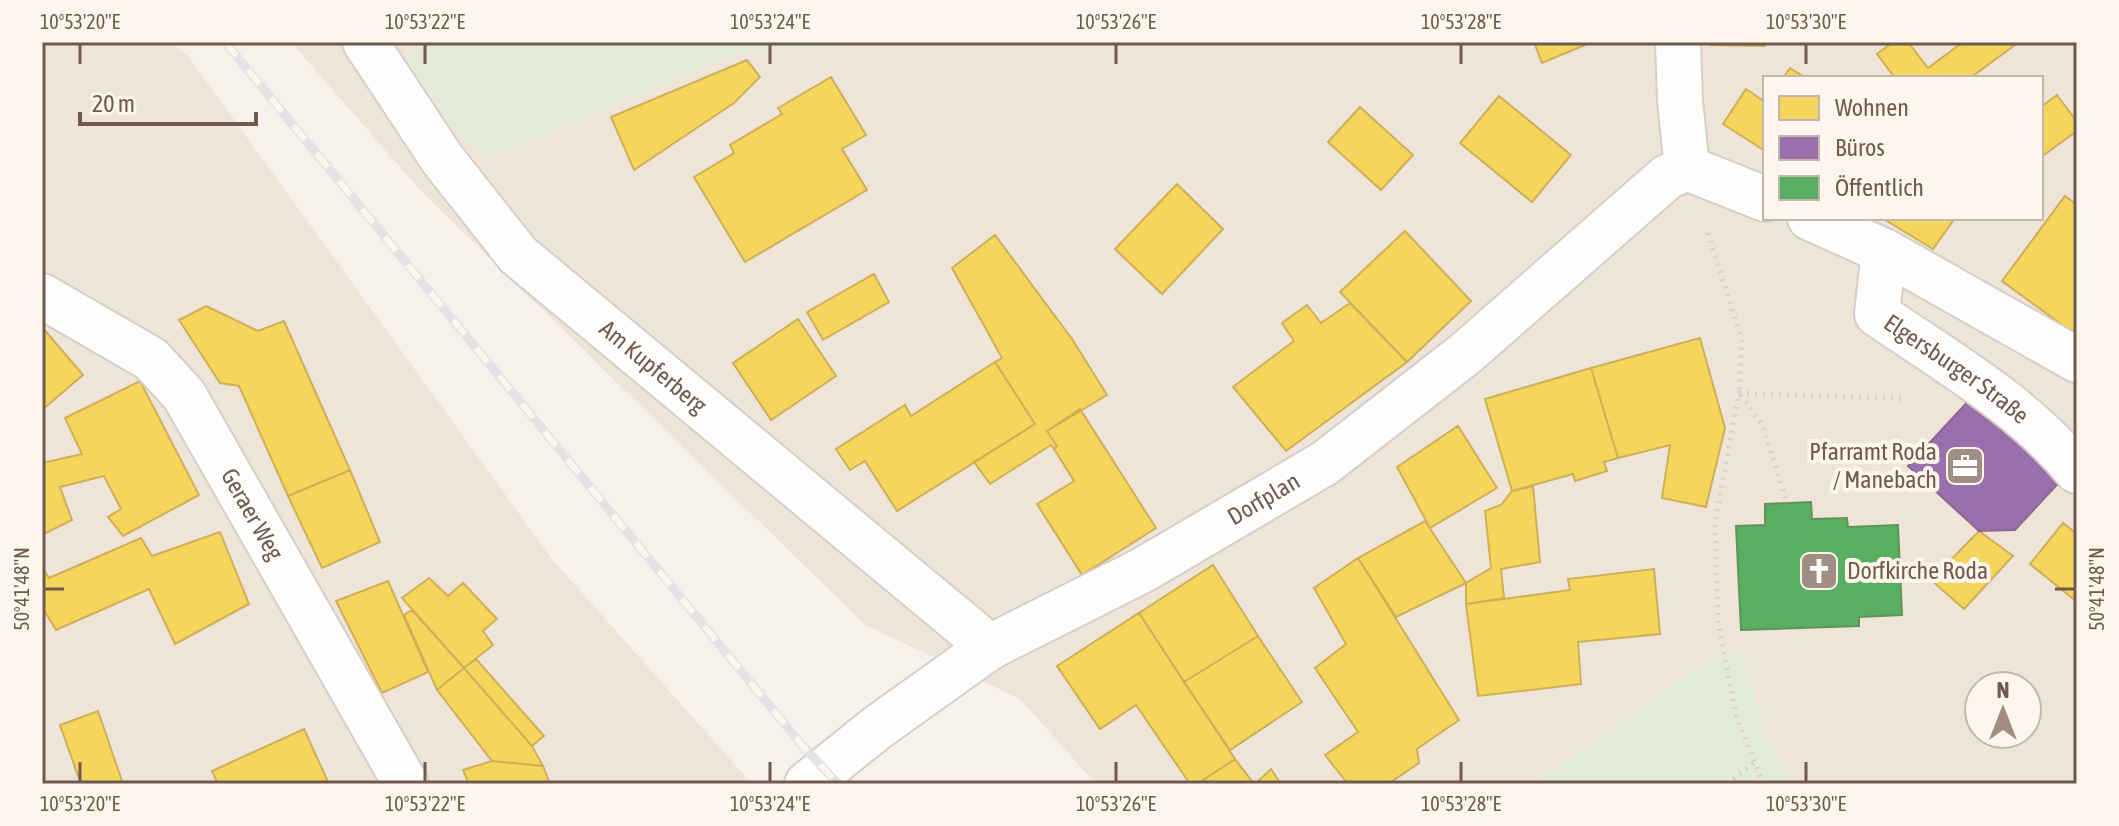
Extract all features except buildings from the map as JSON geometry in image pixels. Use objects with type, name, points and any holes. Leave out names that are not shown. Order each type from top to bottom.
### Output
[{"type":"street","name":"Am Kupferberg","points":[[365,42],[443,160],[518,255],[990,647]]},
{"type":"street","points":[[1678,42],[1687,168],[1763,198]]},
{"type":"street","name":"Dorfplan","points":[[807,784],[878,727],[990,647],[1143,570],[1325,463],[1465,354],[1667,177],[1687,168]]},
{"type":"street","points":[[1814,220],[1884,251],[2077,360]]},
{"type":"street","name":"Elgersburger Straße","points":[[1884,251],[1877,314],[1959,369],[2052,441],[2077,471]]},
{"type":"street","name":"Geraer Weg","points":[[42,296],[151,359],[184,395],[406,784]]},
{"type":"path","points":[[1687,168],[1742,340],[1739,393],[1715,523],[1718,608],[1736,715],[1763,784]]},
{"type":"path","points":[[1739,393],[1930,399],[1959,369]]},
{"type":"path","points":[[1739,393],[1762,424],[1787,503]]},
{"type":"path","points":[[1727,784],[1754,763]]},
{"type":"shaded area","points":[[42,42],[169,42],[188,56],[551,558],[752,784],[42,784]]},
{"type":"shaded area","points":[[291,42],[2077,42],[2077,784],[1790,784],[1762,724],[1742,650],[1706,661],[1534,784],[1096,784],[1020,699],[864,624],[420,190]]},
{"type":"green space","points":[[413,42],[844,42],[833,49],[743,51],[487,159],[452,126],[407,66]]},
{"type":"green space","points":[[1742,650],[1762,724],[1790,784],[1534,784],[1706,661]]},
{"type":"railway","points":[[225,42],[801,744],[838,784]]},
{"type":"place","name":"Pfarramt Roda / Manebach","points":[[1965,466]]},
{"type":"place","name":"Dorfkirche Roda","points":[[1819,571]]}]
